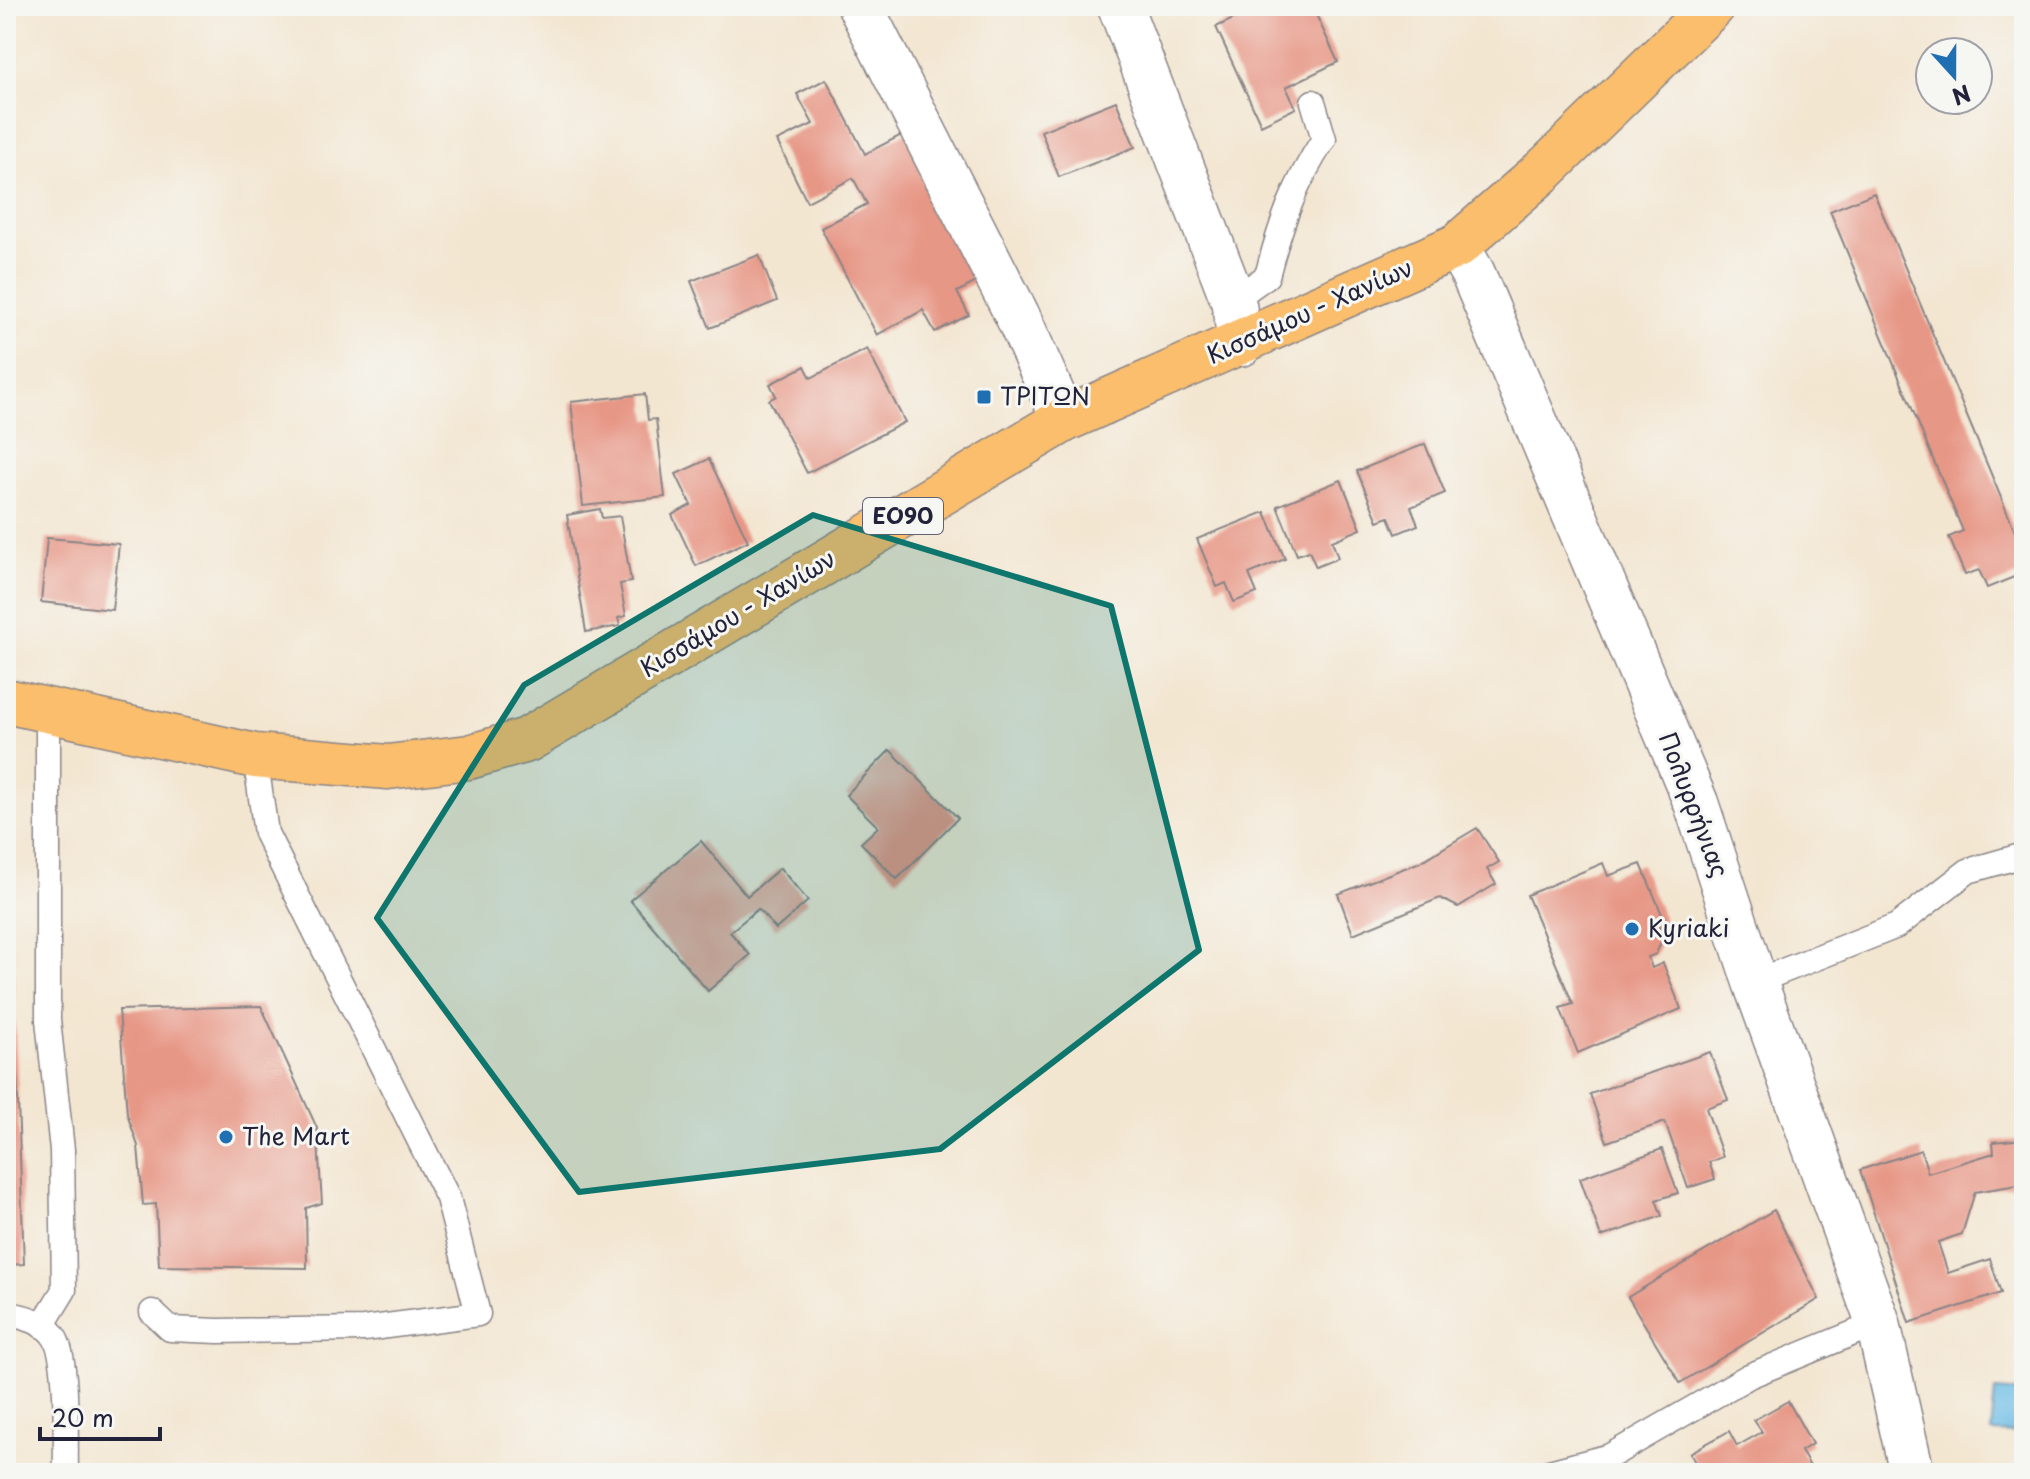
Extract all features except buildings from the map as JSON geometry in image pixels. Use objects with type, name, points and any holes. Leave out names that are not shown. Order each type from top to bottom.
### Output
[{"type":"main road","name":"Κισσάμου - Χανίων","points":[[6,701],[255,756],[388,767],[469,757],[527,740],[1064,420],[1457,246],[1544,170],[1713,6]]},
{"type":"street","points":[[860,6],[1017,315],[1064,420]]},
{"type":"street","points":[[1120,6],[1233,300],[1241,344]]},
{"type":"street","name":"Πολυρρήνιας","points":[[1457,246],[1473,274],[1696,803],[1755,982],[1878,1323],[1912,1473]]},
{"type":"lane","points":[[1233,300],[1267,276],[1293,193],[1324,139],[1313,102]]},
{"type":"lane","points":[[42,1326],[64,1290],[62,1150],[48,1020],[48,710]]},
{"type":"lane","points":[[152,1312],[170,1329],[218,1331],[364,1329],[478,1314],[448,1198],[266,833],[255,756]]},
{"type":"lane","points":[[1755,982],[1897,926],[1968,871],[2024,855]]},
{"type":"lane","points":[[6,1314],[42,1326],[54,1336],[61,1356],[66,1473]]},
{"type":"lane","points":[[1545,1473],[1610,1456],[1749,1376],[1878,1323]]},
{"type":"highlighted area","points":[[813,515],[1111,606],[1199,950],[940,1149],[579,1192],[377,918],[524,685]]},
{"type":"water","points":[[1995,1390],[2024,1392],[2024,1433],[1991,1432]]},
{"type":"place","name":"ΤΡΙΤΩΝ","points":[[984,397]]},
{"type":"place","name":"Kyriaki","points":[[1632,929]]},
{"type":"place","name":"The Mart","points":[[226,1137]]}]
